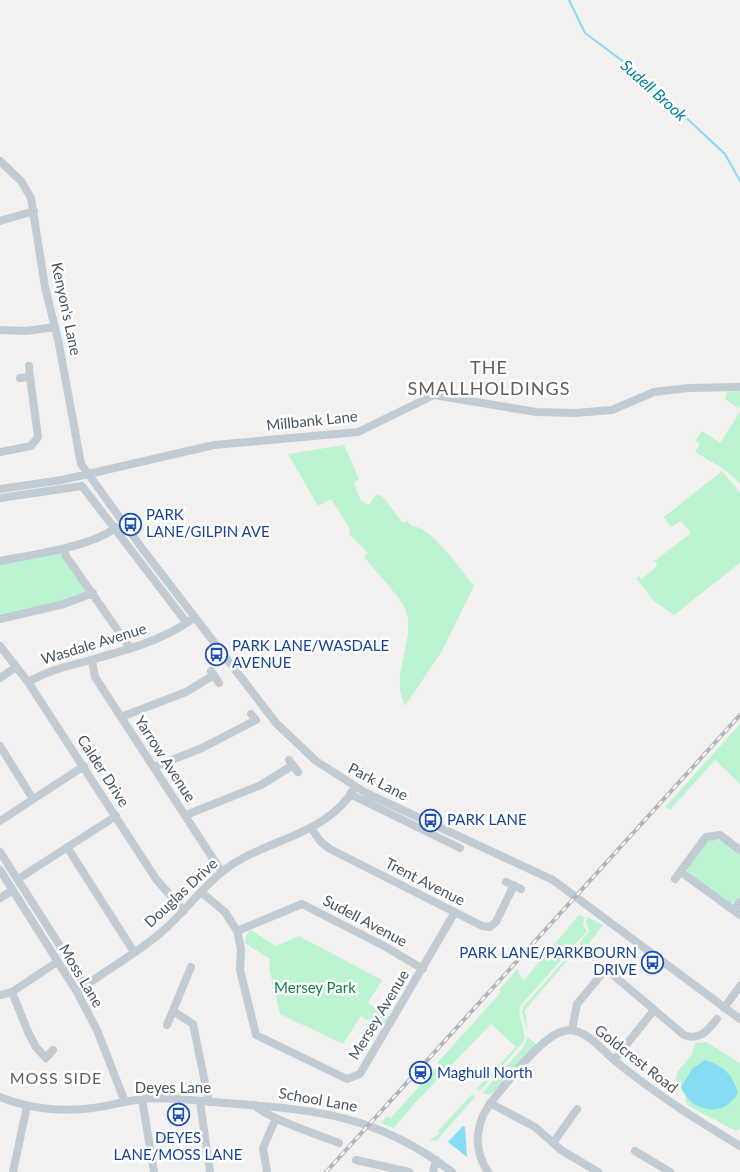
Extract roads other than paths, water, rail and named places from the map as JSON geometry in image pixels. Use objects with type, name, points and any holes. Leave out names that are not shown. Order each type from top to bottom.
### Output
[{"type":"street","name":"Kenyon's Lane","points":[[0,160],[15,174],[27,190],[34,211],[46,287],[72,411],[78,455],[86,473]]},
{"type":"street","points":[[0,221],[34,211]]},
{"type":"street","points":[[0,330],[43,331],[55,327]]},
{"type":"street","points":[[0,452],[31,446],[38,438],[29,366]]},
{"type":"street","points":[[20,378],[30,377]]},
{"type":"street","name":"Millbank Lane","points":[[23,491],[86,473],[214,445],[358,432],[434,395],[536,412],[575,413],[612,410],[654,392],[688,388],[740,387]]},
{"type":"street","name":"Park Lane","points":[[86,473],[247,688],[283,731],[316,761],[355,787],[537,872],[565,890],[740,1019]]},
{"type":"street","points":[[0,489],[23,491],[82,486],[116,527],[187,622]]},
{"type":"street","points":[[0,498],[23,491]]},
{"type":"street","points":[[0,560],[64,549],[105,534],[116,527]]},
{"type":"street","points":[[64,549],[66,556],[130,648]]},
{"type":"street","points":[[0,619],[80,600],[93,593]]},
{"type":"street","name":"Wasdale Avenue","points":[[28,682],[48,670],[92,660],[154,640],[195,617]]},
{"type":"street","name":"Calder Drive","points":[[0,646],[28,682],[156,879],[184,910]]},
{"type":"street","name":"Yarrow Avenue","points":[[92,660],[94,677],[122,717],[221,871]]},
{"type":"street","points":[[0,678],[16,667]]},
{"type":"street","points":[[122,717],[186,692],[213,673],[219,683]]},
{"type":"street","points":[[154,767],[202,748],[256,720]]},
{"type":"street","points":[[0,746],[32,799]]},
{"type":"street","points":[[0,821],[84,766]]},
{"type":"street","points":[[186,815],[261,785],[293,766]]},
{"type":"street","name":"Douglas Drive","points":[[77,992],[159,934],[221,871],[248,855],[288,840],[311,828],[335,809],[355,787]]},
{"type":"street","name":"Park Lane","points":[[350,794],[460,848]]},
{"type":"street","points":[[18,879],[116,816]]},
{"type":"street","name":"Trent Avenue","points":[[311,828],[321,842],[330,849],[482,926],[490,927],[496,922],[510,884],[522,889]]},
{"type":"street","points":[[675,878],[703,840],[709,836],[720,835],[740,850]]},
{"type":"street","points":[[444,851],[448,842]]},
{"type":"street","points":[[67,847],[134,952]]},
{"type":"street","points":[[0,852],[85,985]]},
{"type":"street","name":"Moss Lane","points":[[0,870],[56,962],[77,992],[96,1030],[125,1102]]},
{"type":"street","points":[[680,872],[737,912],[740,902]]},
{"type":"street","points":[[0,898],[13,890]]},
{"type":"street","name":"Mersey Avenue","points":[[201,892],[225,912],[237,931],[240,970],[256,1034],[347,1079],[360,1074],[455,912]]},
{"type":"street","name":"Sudell Avenue","points":[[237,931],[302,904],[386,947],[423,969]]},
{"type":"street","points":[[0,995],[12,992],[56,962]]},
{"type":"street","points":[[167,1025],[191,967]]},
{"type":"street","points":[[572,1030],[576,1004],[606,969],[684,1035],[697,1036],[709,1034],[717,1019]]},
{"type":"street","points":[[724,1008],[740,986]]},
{"type":"street","points":[[12,992],[36,1047],[46,1058],[53,1050]]},
{"type":"street","points":[[614,1060],[654,1010]]},
{"type":"street","points":[[173,1011],[193,1024],[209,1102]]},
{"type":"street","name":"Goldcrest Road","points":[[488,1172],[481,1159],[477,1137],[481,1116],[490,1103],[547,1039],[560,1032],[572,1030],[595,1043],[664,1098],[740,1146]]},
{"type":"street","name":"Deyes Lane","points":[[0,1097],[28,1106],[74,1110],[142,1099],[255,1105],[258,1109],[276,1118],[339,1143]]},
{"type":"street","points":[[142,1099],[154,1172]]},
{"type":"street","points":[[200,1102],[210,1172]]},
{"type":"street","points":[[490,1103],[535,1128],[553,1143],[598,1172]]},
{"type":"street","name":"School Lane","points":[[255,1105],[305,1109],[355,1120],[391,1134],[436,1160],[452,1172]]},
{"type":"street","points":[[14,1172],[28,1106]]},
{"type":"street","points":[[553,1143],[578,1109]]},
{"type":"street","points":[[267,1172],[263,1148],[276,1118]]},
{"type":"street","points":[[635,1151],[655,1168],[670,1172]]},
{"type":"street","points":[[141,1157],[151,1156]]},
{"type":"street","points":[[356,1160],[410,1172]]},
{"type":"street","points":[[433,1172],[436,1160]]},
{"type":"water","points":[[705,1060],[722,1068],[736,1086],[738,1093],[724,1107],[708,1109],[699,1107],[685,1096],[681,1087],[692,1069]]},
{"type":"water","points":[[463,1126],[465,1127],[467,1157],[448,1142]]},
{"type":"waterway","name":"Sudell Brook","points":[[569,0],[585,33],[636,71],[725,154],[740,181]]},
{"type":"railway","points":[[326,1172],[740,715]]},
{"type":"place","name":"PARK LANE/GILPIN AVE","points":[[130,524]]},
{"type":"place","name":"PARK LANE/WASDALE AVENUE","points":[[216,655]]},
{"type":"place","name":"PARK LANE","points":[[431,820]]},
{"type":"place","name":"PARK LANE/PARKBOURN DRIVE","points":[[653,962]]},
{"type":"place","name":"Maghull North","points":[[421,1073]]},
{"type":"place","name":"DEYES LANE/MOSS LANE","points":[[178,1115]]},
{"type":"district","name":"THE SMALLHOLDINGS","points":[[489,378]]},
{"type":"district","name":"MOSS SIDE","points":[[56,1078]]},
{"type":"park label","name":"Mersey Park","points":[[315,988]]}]
